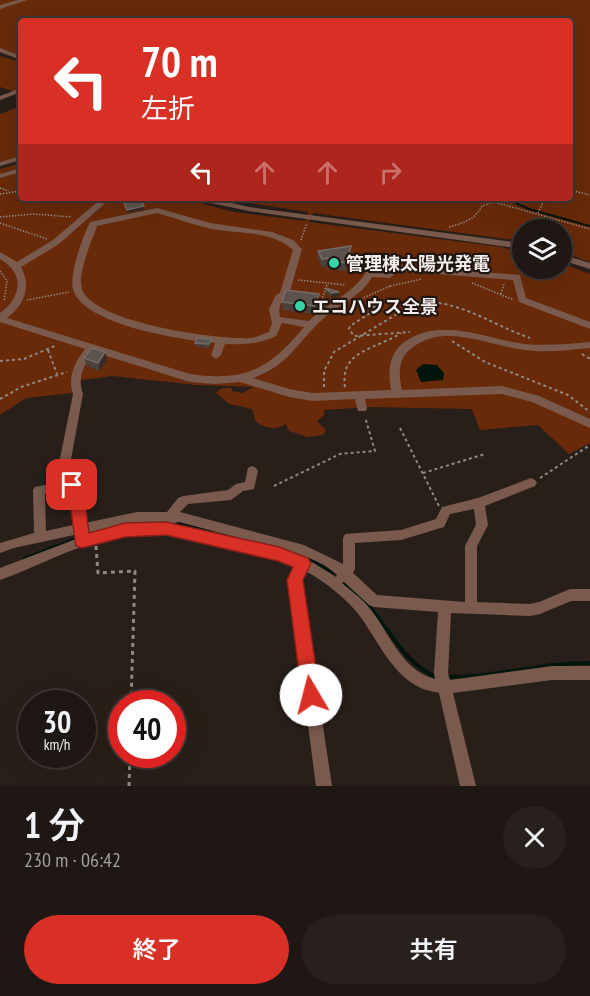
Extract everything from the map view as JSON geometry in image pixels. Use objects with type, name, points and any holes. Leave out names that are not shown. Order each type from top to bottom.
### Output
[{"type":"street","points":[[0,7],[24,0]]},
{"type":"street","points":[[0,50],[18,57]]},
{"type":"street","points":[[0,98],[18,91]]},
{"type":"street","points":[[0,164],[18,159]]},
{"type":"street","points":[[0,176],[18,171]]},
{"type":"street","points":[[17,266],[55,243],[104,201]]},
{"type":"street","points":[[212,201],[237,207],[512,244]]},
{"type":"street","points":[[237,207],[242,201]]},
{"type":"street","points":[[149,210],[157,210],[223,228],[275,236],[294,245],[298,249],[289,279],[284,295],[279,297],[274,309],[276,331],[260,339],[221,340],[160,332],[132,325],[88,304],[78,290],[77,281],[93,224],[149,210]]},
{"type":"street","points":[[0,255],[17,266],[22,275],[18,301],[0,319],[190,378],[212,381],[240,378],[275,363],[325,312],[361,288],[369,274],[390,275],[397,268],[517,277],[522,300],[590,326]]},
{"type":"street","points":[[572,260],[590,266]]},
{"type":"street","points":[[276,319],[311,326]]},
{"type":"street","points":[[397,393],[393,372],[394,363],[404,347],[420,337],[446,332],[527,347],[590,345]]},
{"type":"street","points":[[216,355],[221,340]]},
{"type":"street","points":[[60,486],[78,394],[75,388],[78,369],[92,348]]},
{"type":"street","points":[[240,378],[301,396],[502,390],[535,399],[590,424]]},
{"type":"street","points":[[353,396],[362,408]]},
{"type":"street","points":[[168,523],[182,501],[231,495],[240,487],[250,486],[252,471]]},
{"type":"street","points":[[335,584],[349,569],[349,538],[401,535],[440,523],[446,510],[479,503],[531,483]]},
{"type":"street","points":[[40,537],[39,490],[60,486],[75,486],[80,536]]},
{"type":"street","points":[[471,609],[471,546],[482,525],[479,503]]},
{"type":"street","points":[[0,574],[80,536],[137,517],[294,546],[323,558],[345,574],[374,602],[471,609],[530,610],[570,595],[590,595]]},
{"type":"street","points":[[0,548],[40,537],[95,537],[168,523],[279,554],[303,563],[335,584],[373,622],[395,658],[408,673],[422,682],[552,673],[590,673]]},
{"type":"street","points":[[303,563],[295,580],[324,786]]},
{"type":"street","points":[[445,607],[443,680],[468,786]]},
{"type":"path","points":[[0,188],[12,192]]},
{"type":"path","points":[[0,194],[18,191]]},
{"type":"path","points":[[573,191],[590,195]]},
{"type":"path","points":[[431,232],[471,220],[479,214],[482,206],[491,201],[503,202],[515,208],[590,229]]},
{"type":"path","points":[[538,213],[543,201]]},
{"type":"path","points":[[0,217],[45,215],[84,218]]},
{"type":"path","points":[[298,249],[308,220]]},
{"type":"path","points":[[0,223],[40,235],[55,243]]},
{"type":"path","points":[[0,271],[7,281],[1,306]]},
{"type":"path","points":[[289,279],[361,288],[371,293]]},
{"type":"path","points":[[390,286],[423,279]]},
{"type":"path","points":[[471,283],[517,301],[522,300]]},
{"type":"path","points":[[18,301],[78,290]]},
{"type":"path","points":[[347,298],[375,308],[374,312],[350,326],[350,333],[358,336],[411,332],[420,337]]},
{"type":"path","points":[[326,397],[323,380],[327,362],[333,352],[417,302],[428,300],[459,307],[512,332],[531,338]]},
{"type":"path","points":[[446,332],[450,340],[470,354],[568,396],[590,412]]},
{"type":"path","points":[[353,396],[343,382],[344,371],[348,363],[365,349],[401,333]]},
{"type":"path","points":[[0,362],[24,359],[48,350],[63,339]]},
{"type":"path","points":[[48,350],[57,374]]},
{"type":"path","points":[[0,399],[21,387],[78,369]]},
{"type":"path","points":[[274,486],[340,454],[375,451],[362,408]]},
{"type":"path","points":[[400,428],[443,514]]},
{"type":"path","points":[[531,483],[590,445]]},
{"type":"path","points":[[423,473],[485,454]]},
{"type":"path","points":[[95,537],[98,573],[135,571],[131,690]]},
{"type":"path","points":[[129,786],[130,768]]},
{"type":"shaded area","points":[[0,0],[590,0],[590,262],[572,256],[572,219],[512,219],[512,240],[313,213],[309,222],[512,250],[512,279],[572,279],[572,267],[590,274],[590,443],[569,454],[538,425],[480,430],[472,409],[369,407],[324,410],[324,415],[317,421],[326,430],[323,435],[308,437],[289,431],[286,424],[274,428],[263,426],[256,422],[252,409],[229,404],[216,393],[222,388],[231,388],[232,391],[242,393],[254,387],[196,385],[113,376],[74,381],[73,393],[26,398],[0,415],[0,169],[18,164],[18,201],[193,201],[234,212],[305,221],[308,212],[236,201],[573,201],[573,18],[18,18],[18,59],[0,52]]},
{"type":"shaded area","points":[[0,56],[18,61],[18,93],[0,87]]},
{"type":"shaded area","points":[[18,107],[18,158],[0,162],[0,114]]},
{"type":"shaded area","points":[[423,364],[437,365],[444,373],[443,380],[421,382],[416,370]]},
{"type":"building","points":[[142,201],[144,206],[127,210],[124,203]]},
{"type":"building","points":[[351,246],[347,263],[328,261],[329,258],[322,259],[318,251]]},
{"type":"building","points":[[286,290],[319,294],[315,306],[282,302]]},
{"type":"building","points":[[197,338],[211,339],[209,344],[195,343]]},
{"type":"building","points":[[92,348],[105,352],[98,363],[84,358]]},
{"type":"waterway","points":[[511,201],[529,209],[590,226]]},
{"type":"waterway","points":[[129,524],[143,522]]},
{"type":"waterway","points":[[171,523],[209,530]]},
{"type":"waterway","points":[[24,559],[102,529]]},
{"type":"waterway","points":[[307,557],[335,573]]},
{"type":"waterway","points":[[342,580],[369,606],[400,648],[416,664],[436,677]]},
{"type":"waterway","points":[[446,677],[590,663]]},
{"type":"place","name":"管理棟太陽光発電","points":[[334,263]]},
{"type":"place","name":"エコハウス全景","points":[[300,306]]},
{"type":"route","points":[[72,485],[75,486],[82,542],[125,530],[166,528],[279,554],[303,563],[295,580],[311,695]]}]
